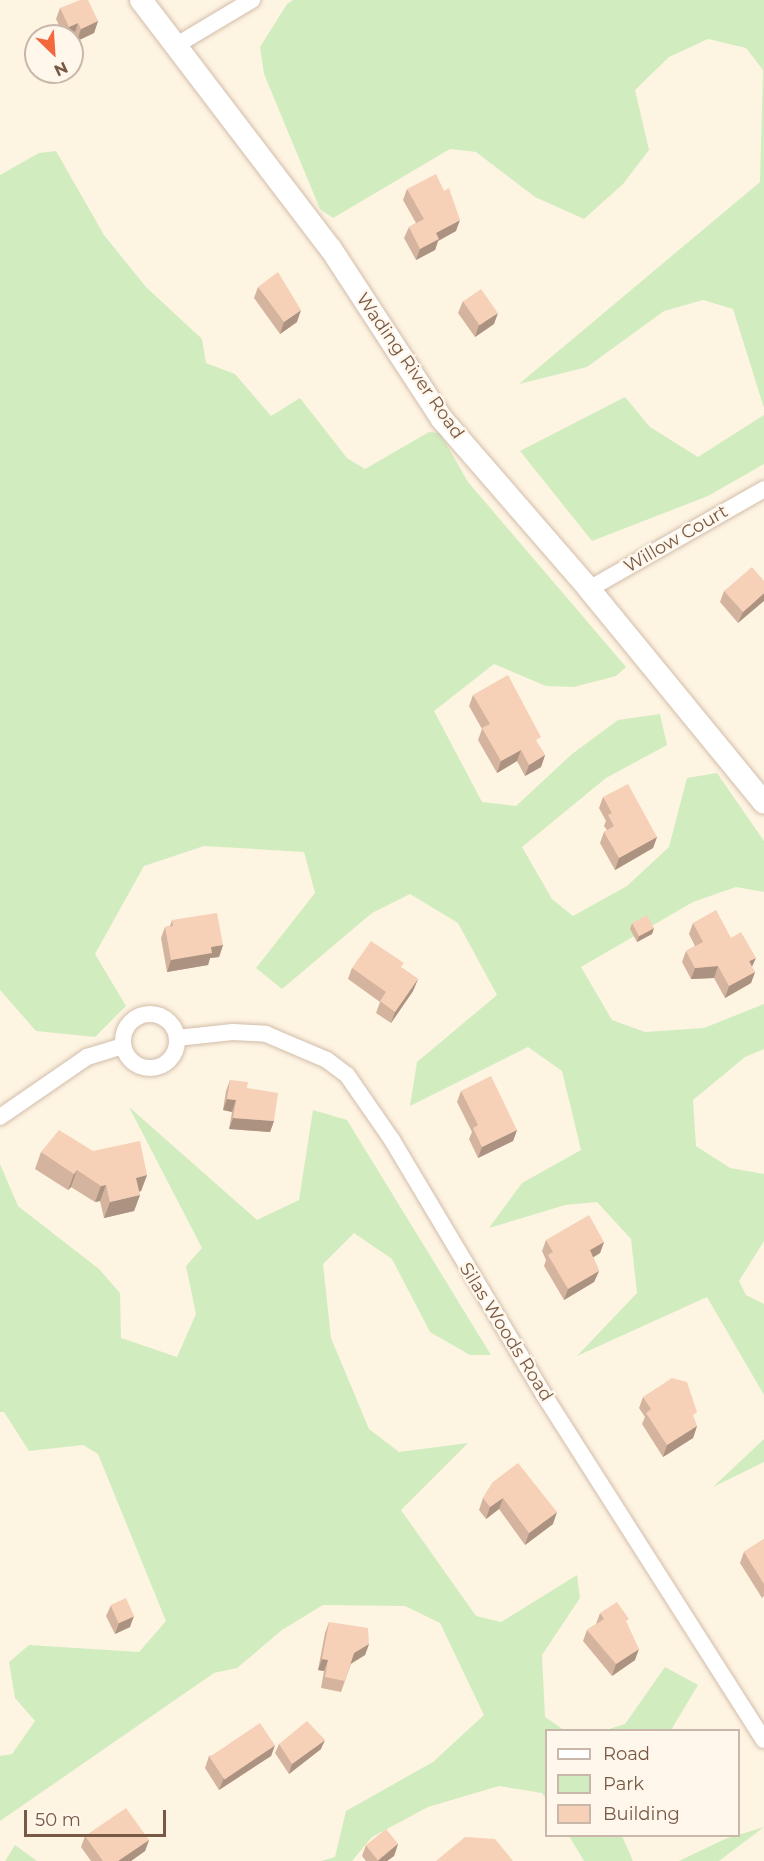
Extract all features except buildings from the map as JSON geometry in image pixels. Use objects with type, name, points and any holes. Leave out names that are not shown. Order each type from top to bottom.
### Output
[{"type":"main road","name":"Wading River Road","points":[[141,0],[331,249],[442,419],[589,589],[764,803]]},
{"type":"street","points":[[175,46],[252,0]]},
{"type":"street","name":"Willow Court","points":[[589,589],[764,489]]},
{"type":"street","points":[[153,1013],[169,1021],[177,1038],[168,1062],[151,1068],[134,1064],[123,1046],[128,1023],[144,1014],[153,1013]]},
{"type":"street","name":"Silas Woods Road","points":[[177,1038],[213,1032],[266,1034],[327,1060],[347,1075],[392,1140],[543,1395],[764,1740]]},
{"type":"street","points":[[0,1117],[87,1057],[123,1046]]},
{"type":"green space","points":[[293,0],[764,0],[764,408],[733,309],[703,300],[664,311],[587,367],[519,384],[760,182],[763,70],[746,48],[708,39],[669,57],[635,90],[649,150],[623,184],[584,219],[535,197],[476,152],[450,149],[333,218],[320,209],[264,74],[260,47],[287,4]]},
{"type":"green space","points":[[56,151],[104,235],[146,287],[202,339],[206,363],[235,374],[271,416],[300,398],[347,458],[365,469],[429,432],[440,433],[468,482],[626,667],[616,676],[574,687],[546,686],[494,664],[434,711],[482,802],[516,806],[572,754],[618,720],[660,714],[667,745],[606,778],[522,847],[552,899],[573,916],[627,886],[669,847],[687,778],[717,773],[764,841],[764,892],[736,887],[693,902],[581,967],[612,1020],[645,1032],[704,1028],[764,1004],[764,1049],[745,1057],[693,1100],[696,1146],[730,1168],[764,1174],[764,1241],[739,1281],[746,1295],[764,1304],[764,1395],[707,1297],[577,1356],[637,1293],[631,1239],[597,1202],[565,1205],[489,1228],[522,1183],[581,1150],[562,1071],[528,1047],[410,1106],[417,1062],[497,995],[458,923],[410,894],[372,913],[282,989],[256,968],[315,893],[304,852],[204,846],[144,866],[95,954],[126,1006],[95,1037],[36,1031],[0,990],[0,175],[39,153]]},
{"type":"green space","points":[[625,397],[650,427],[698,457],[764,415],[764,464],[708,496],[592,541],[520,451]]},
{"type":"green space","points":[[129,1107],[257,1220],[299,1200],[313,1110],[347,1120],[491,1355],[470,1355],[430,1332],[392,1259],[354,1233],[323,1264],[331,1338],[369,1429],[399,1452],[468,1443],[401,1510],[476,1616],[501,1622],[577,1575],[580,1598],[542,1655],[545,1717],[563,1729],[545,1729],[545,1798],[542,1793],[499,1786],[428,1807],[372,1837],[352,1861],[321,1861],[335,1857],[346,1811],[433,1762],[484,1715],[440,1623],[405,1606],[323,1605],[282,1630],[237,1668],[214,1673],[0,1821],[0,1756],[12,1754],[35,1721],[15,1698],[9,1662],[29,1645],[139,1652],[166,1621],[98,1454],[83,1445],[29,1451],[4,1412],[0,1412],[0,1164],[18,1206],[99,1269],[120,1293],[121,1338],[177,1357],[196,1314],[186,1266],[202,1248]]},
{"type":"green space","points":[[764,1439],[764,1462],[713,1487]]},
{"type":"green space","points":[[665,1667],[698,1685],[672,1729],[609,1729],[625,1724]]},
{"type":"green space","points":[[764,1827],[719,1861],[679,1861],[725,1839],[740,1837],[740,1834]]},
{"type":"green space","points":[[570,1837],[622,1837],[633,1861],[584,1861]]},
{"type":"green space","points":[[15,1845],[37,1861],[5,1861]]}]
